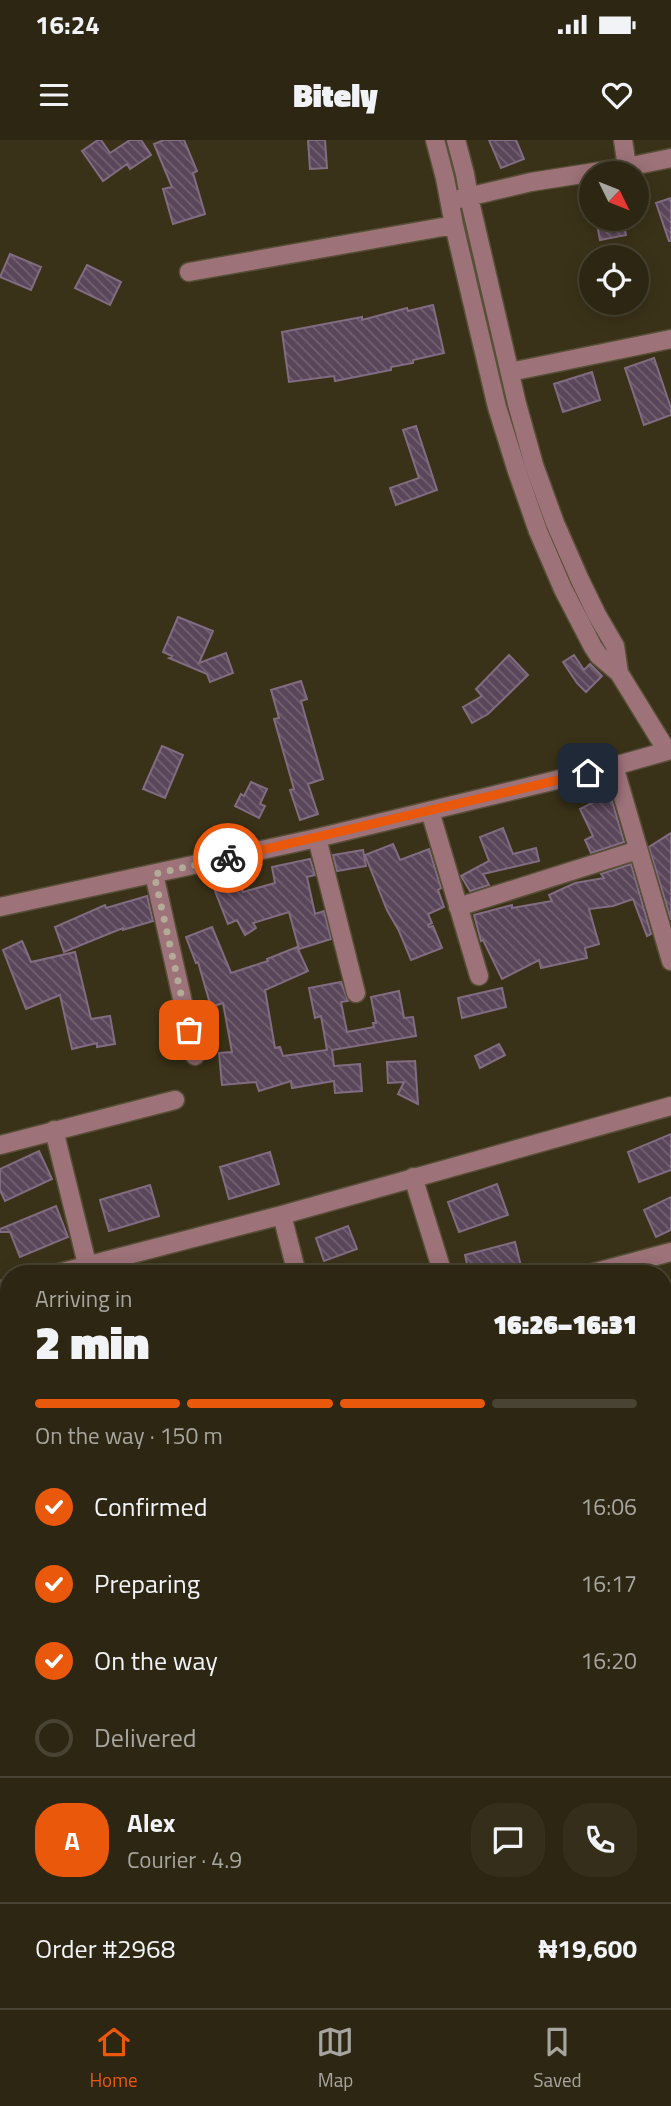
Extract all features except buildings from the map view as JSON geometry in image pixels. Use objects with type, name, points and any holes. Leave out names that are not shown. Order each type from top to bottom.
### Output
[{"type":"street","points":[[0,907],[317,838],[614,766],[669,750],[619,673],[598,656],[569,601],[538,531],[497,407],[435,140]]},
{"type":"street","points":[[456,140],[534,465],[555,523],[597,615],[615,646],[619,673]]},
{"type":"street","points":[[623,140],[626,161]]},
{"type":"street","points":[[649,163],[671,159]]},
{"type":"street","points":[[449,202],[531,182],[579,174]]},
{"type":"street","points":[[189,272],[454,225]]},
{"type":"street","points":[[510,372],[671,339]]},
{"type":"street","points":[[614,766],[671,961]]},
{"type":"street","points":[[430,811],[479,976]]},
{"type":"street","points":[[317,838],[356,993]]},
{"type":"street","points":[[458,907],[638,849]]},
{"type":"street","points":[[154,874],[195,1056]]},
{"type":"street","points":[[0,1145],[175,1100]]},
{"type":"street","points":[[84,1265],[282,1215],[671,1107]]},
{"type":"street","points":[[54,1130],[87,1264]]},
{"type":"street","points":[[412,1177],[440,1265]]},
{"type":"street","points":[[282,1215],[295,1265]]},
{"type":"street","points":[[623,1265],[671,1252]]},
{"type":"way so far","points":[[189,1030],[154,874],[228,858]]},
{"type":"route","points":[[228,858],[588,773]]}]
